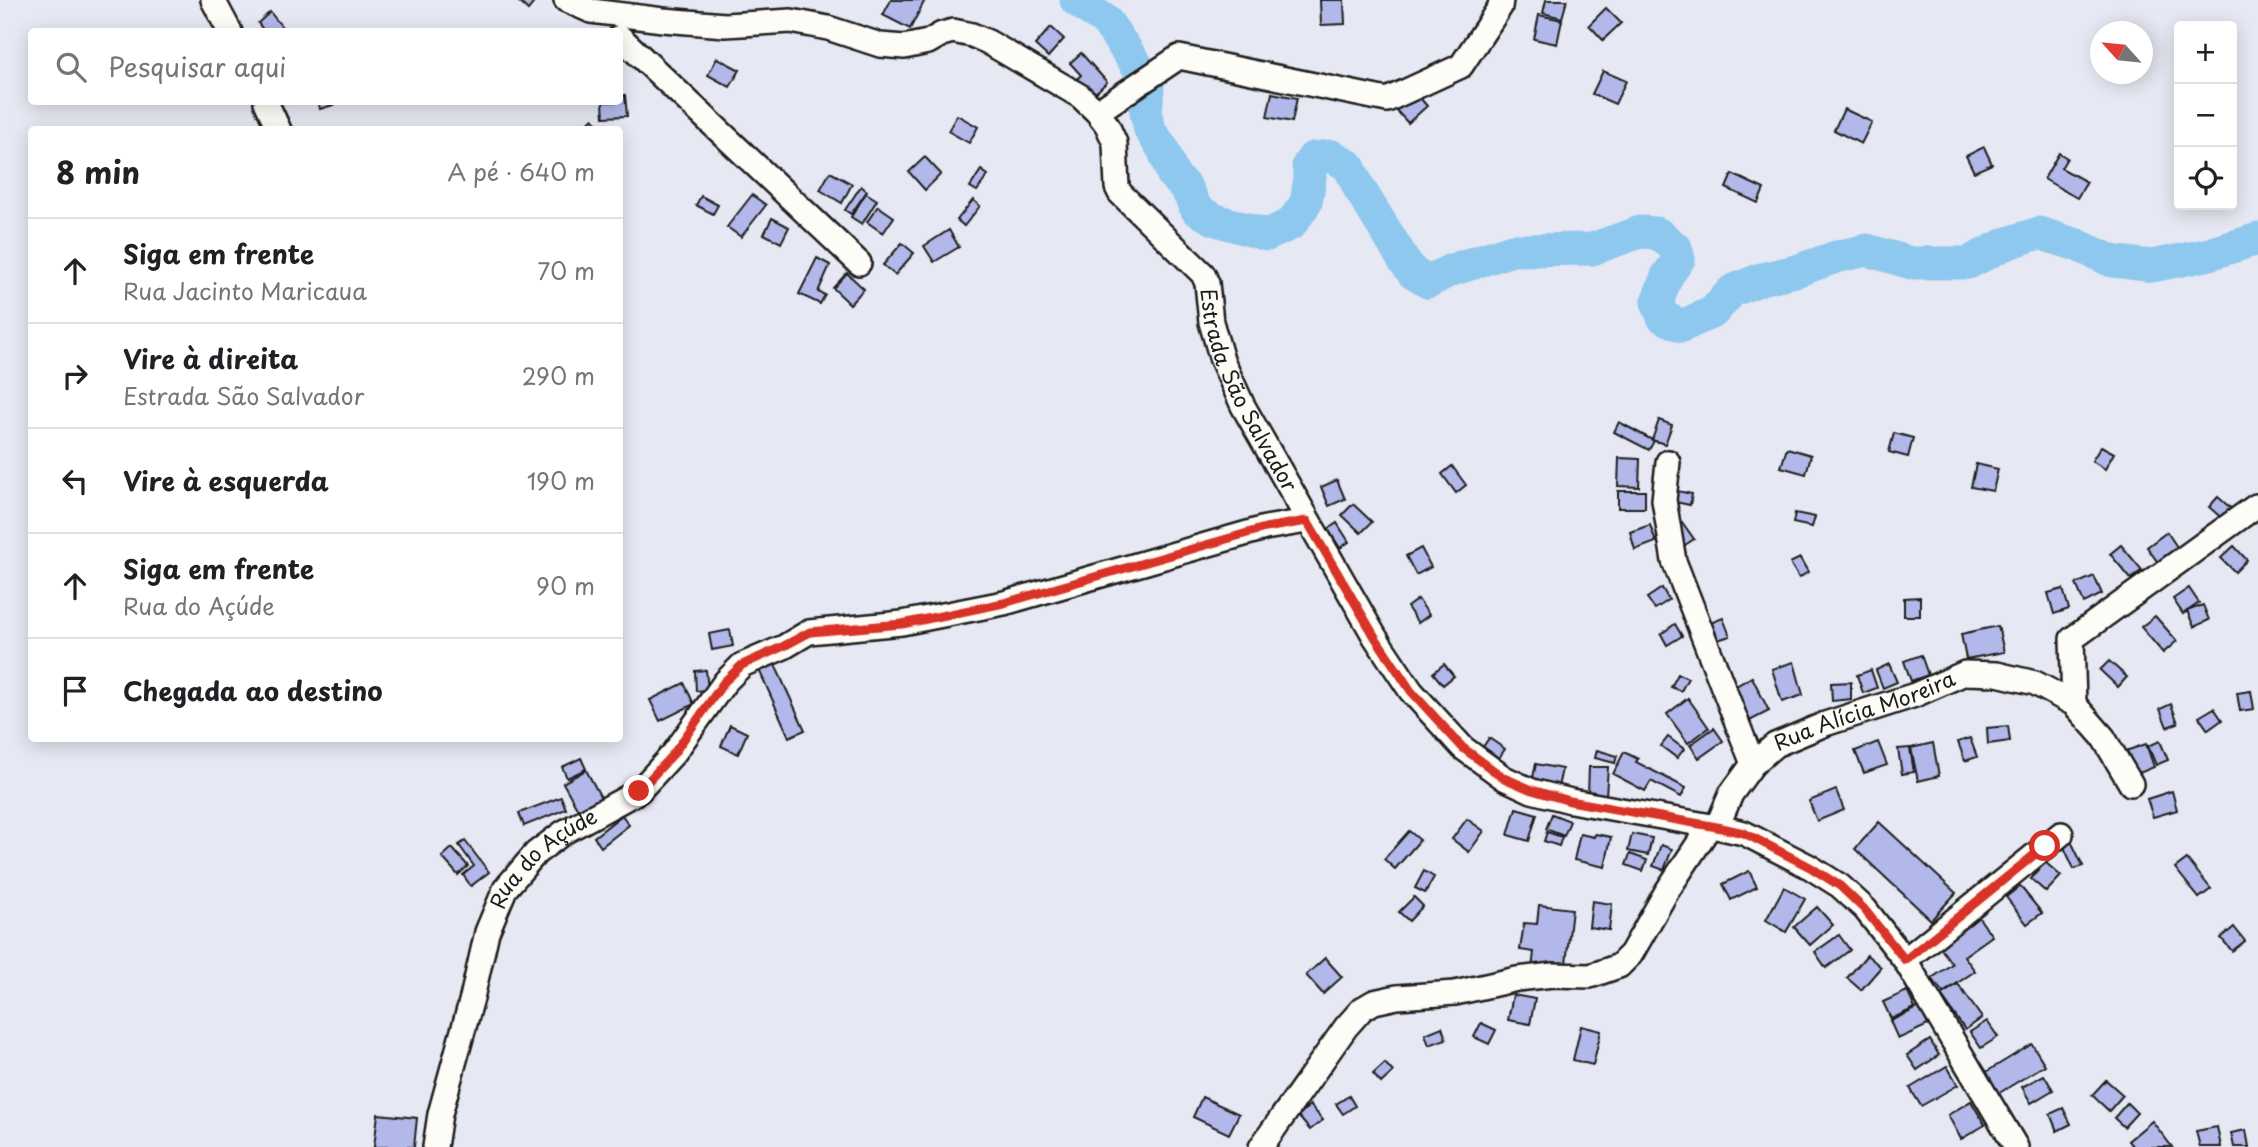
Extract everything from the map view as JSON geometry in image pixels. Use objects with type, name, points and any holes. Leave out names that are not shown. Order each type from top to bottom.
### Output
[{"type":"street","points":[[214,0],[228,28]]},
{"type":"street","name":"Estrada São Salvador","points":[[566,0],[592,11],[663,20],[726,25],[791,21],[828,28],[880,45],[904,47],[928,42],[953,31],[988,42],[1080,96],[1107,125],[1115,144],[1119,193],[1203,274],[1207,283],[1211,322],[1222,360],[1243,406],[1375,637],[1411,691],[1463,748],[1504,778],[1532,790],[1570,801],[1744,833],[1810,867],[1840,886],[1864,909],[1905,960],[2016,1147]]},
{"type":"street","points":[[1097,112],[1179,57],[1387,100],[1461,66],[1500,7],[1501,0]]},
{"type":"street","points":[[592,11],[609,28]]},
{"type":"street","points":[[623,40],[859,263]]},
{"type":"street","points":[[267,105],[277,126]]},
{"type":"street","points":[[1668,462],[1664,500],[1674,561],[1753,764]]},
{"type":"street","points":[[2074,704],[2072,639],[2256,506]]},
{"type":"street","name":"Rua do Açúde","points":[[435,1147],[440,1114],[487,932],[505,889],[536,853],[564,832],[639,791],[674,753],[724,682],[742,665],[810,632],[902,624],[1004,603],[1265,528],[1307,521]]},
{"type":"street","name":"Rua Alícia Moreira","points":[[1261,1147],[1346,1027],[1362,1009],[1374,1002],[1397,997],[1455,993],[1517,979],[1590,975],[1619,966],[1631,954],[1667,891],[1714,826],[1731,794],[1753,764],[1775,745],[1825,724],[1915,695],[1965,673],[1997,674],[2035,683],[2074,704],[2103,737],[2131,784]]},
{"type":"street","points":[[1905,960],[2061,834]]},
{"type":"building","points":[[517,0],[536,0],[528,10]]},
{"type":"building","points":[[891,0],[925,0],[910,29],[883,15]]},
{"type":"building","points":[[1320,0],[1344,0],[1345,24],[1321,25]]},
{"type":"building","points":[[1546,0],[1567,0],[1562,18],[1543,13]]},
{"type":"building","points":[[1606,8],[1621,23],[1603,40],[1589,25]]},
{"type":"building","points":[[270,12],[282,27],[262,28],[258,23]]},
{"type":"building","points":[[1539,15],[1562,20],[1557,44],[1534,39]]},
{"type":"building","points":[[1051,27],[1064,39],[1048,57],[1035,45]]},
{"type":"building","points":[[1081,53],[1107,82],[1090,98],[1075,81],[1081,75],[1070,63]]},
{"type":"building","points":[[717,58],[740,70],[730,87],[708,75]]},
{"type":"building","points":[[1603,71],[1626,81],[1615,104],[1592,94]]},
{"type":"building","points":[[1414,91],[1427,106],[1408,123],[1394,108]]},
{"type":"building","points":[[1272,93],[1297,98],[1292,122],[1267,117]]},
{"type":"building","points":[[623,95],[627,116],[604,117],[603,105],[623,105]]},
{"type":"building","points":[[1844,109],[1872,122],[1861,144],[1834,130]]},
{"type":"building","points":[[957,115],[978,127],[969,143],[948,131]]},
{"type":"building","points":[[593,118],[600,126],[584,126]]},
{"type":"building","points":[[1984,147],[1992,164],[1974,172],[1966,156]]},
{"type":"building","points":[[2059,153],[2067,158],[2061,168],[2087,182],[2077,198],[2044,179]]},
{"type":"building","points":[[925,157],[941,174],[925,190],[909,172]]},
{"type":"building","points":[[981,170],[988,175],[977,191],[970,187]]},
{"type":"building","points":[[830,172],[852,184],[842,203],[820,190]]},
{"type":"building","points":[[1732,174],[1764,189],[1758,203],[1726,188]]},
{"type":"building","points":[[861,186],[867,191],[851,214],[845,210]]},
{"type":"building","points":[[866,193],[877,200],[862,224],[851,217]]},
{"type":"building","points":[[752,195],[766,205],[741,237],[727,227]]},
{"type":"building","points":[[701,196],[718,205],[713,214],[696,205]]},
{"type":"building","points":[[973,200],[980,206],[964,226],[957,220]]},
{"type":"building","points":[[878,206],[894,217],[883,233],[867,222]]},
{"type":"building","points":[[772,218],[789,227],[781,243],[764,234]]},
{"type":"building","points":[[949,230],[959,247],[934,262],[924,246]]},
{"type":"building","points":[[902,243],[914,253],[895,275],[883,265]]},
{"type":"building","points":[[817,258],[830,265],[818,292],[825,295],[820,304],[799,294]]},
{"type":"building","points":[[847,273],[864,289],[850,304],[833,288]]},
{"type":"building","points":[[1659,420],[1672,425],[1665,444],[1652,440]]},
{"type":"building","points":[[1619,422],[1654,441],[1649,450],[1614,432]]},
{"type":"building","points":[[1894,433],[1913,438],[1908,457],[1889,452]]},
{"type":"building","points":[[2101,446],[2114,453],[2105,469],[2092,461]]},
{"type":"building","points":[[1787,448],[1811,455],[1806,474],[1781,467]]},
{"type":"building","points":[[1619,458],[1640,459],[1639,487],[1618,486]]},
{"type":"building","points":[[1976,464],[1998,469],[1993,491],[1971,487]]},
{"type":"building","points":[[1452,466],[1466,485],[1456,493],[1442,474]]},
{"type":"building","points":[[1337,480],[1345,499],[1329,506],[1321,487]]},
{"type":"building","points":[[1672,490],[1692,494],[1690,505],[1670,501]]},
{"type":"building","points":[[1618,491],[1645,491],[1645,508],[1618,508]]},
{"type":"building","points":[[2218,497],[2234,511],[2225,521],[2209,507]]},
{"type":"building","points":[[1353,504],[1372,522],[1361,533],[1342,515]]},
{"type":"building","points":[[1795,513],[1815,517],[1812,527],[1793,523]]},
{"type":"building","points":[[1682,522],[1694,539],[1682,547],[1670,530]]},
{"type":"building","points":[[1337,523],[1349,542],[1340,548],[1328,529]]},
{"type":"building","points":[[1650,525],[1656,542],[1635,550],[1630,532]]},
{"type":"building","points":[[2167,532],[2179,550],[2159,564],[2147,547]]},
{"type":"building","points":[[2121,545],[2142,570],[2131,579],[2110,554]]},
{"type":"building","points":[[2234,546],[2247,560],[2235,572],[2221,558]]},
{"type":"building","points":[[1421,548],[1431,567],[1416,575],[1406,556]]},
{"type":"building","points":[[1800,558],[1808,572],[1799,578],[1790,563]]},
{"type":"building","points":[[2094,576],[2102,594],[2084,603],[2076,584]]},
{"type":"building","points":[[1662,588],[1669,600],[1655,609],[1647,598]]},
{"type":"building","points":[[2189,588],[2199,603],[2183,614],[2173,599]]},
{"type":"building","points":[[2063,589],[2069,609],[2054,614],[2048,593]]},
{"type":"building","points":[[1920,597],[1920,616],[1904,616],[1904,598]]},
{"type":"building","points":[[1418,599],[1429,615],[1418,623],[1407,607]]},
{"type":"building","points":[[2203,605],[2209,620],[2194,627],[2187,611]]},
{"type":"building","points":[[2155,616],[2177,641],[2163,653],[2141,627]]},
{"type":"building","points":[[1723,618],[1730,636],[1711,642],[1705,625]]},
{"type":"building","points":[[1675,624],[1682,636],[1667,645],[1661,634]]},
{"type":"building","points":[[1998,626],[2004,652],[1966,659],[1961,634]]},
{"type":"building","points":[[730,630],[733,646],[712,650],[709,634]]},
{"type":"building","points":[[1921,655],[1928,675],[1911,681],[1904,661]]},
{"type":"building","points":[[771,656],[805,730],[789,737],[756,663]]},
{"type":"building","points":[[2109,661],[2127,677],[2118,687],[2100,670]]},
{"type":"building","points":[[1794,662],[1803,695],[1782,702],[1772,669]]},
{"type":"building","points":[[1444,664],[1454,676],[1443,685],[1433,673]]},
{"type":"building","points":[[1889,664],[1897,682],[1883,688],[1876,670]]},
{"type":"building","points":[[706,670],[708,690],[696,691],[695,671]]},
{"type":"building","points":[[1871,670],[1877,688],[1863,693],[1857,675]]},
{"type":"building","points":[[1678,674],[1688,678],[1681,691],[1671,687]]},
{"type":"building","points":[[1752,677],[1769,711],[1746,723],[1729,690]]},
{"type":"building","points":[[1851,682],[1851,699],[1832,701],[1831,683]]},
{"type":"building","points":[[684,683],[694,704],[660,721],[650,700]]},
{"type":"building","points":[[2251,691],[2254,709],[2240,711],[2237,693]]},
{"type":"building","points":[[1688,698],[1709,728],[1688,743],[1667,714]]},
{"type":"building","points":[[2171,704],[2178,723],[2167,727],[2160,709]]},
{"type":"building","points":[[2214,708],[2222,720],[2208,730],[2199,717]]},
{"type":"building","points":[[730,725],[747,733],[738,754],[721,746]]},
{"type":"building","points":[[2008,726],[2010,741],[1988,744],[1987,728]]},
{"type":"building","points":[[1714,728],[1723,741],[1699,758],[1690,745]]},
{"type":"building","points":[[1668,737],[1684,749],[1677,758],[1661,746]]},
{"type":"building","points":[[1489,738],[1505,749],[1499,758],[1483,747]]},
{"type":"building","points":[[1970,738],[1977,757],[1965,761],[1958,742]]},
{"type":"building","points":[[2160,741],[2168,760],[2156,765],[2148,746]]},
{"type":"building","points":[[1878,742],[1887,765],[1864,773],[1855,751]]},
{"type":"building","points":[[1933,743],[1939,776],[1918,781],[1911,748]]},
{"type":"building","points":[[2146,744],[2154,767],[2132,776],[2123,752]]},
{"type":"building","points":[[1910,748],[1914,772],[1902,774],[1898,749]]},
{"type":"building","points":[[1597,750],[1617,756],[1615,763],[1595,758]]},
{"type":"building","points":[[1624,752],[1638,759],[1636,762],[1686,788],[1681,797],[1651,781],[1645,791],[1613,774]]},
{"type":"building","points":[[581,758],[586,769],[567,778],[562,767]]},
{"type":"building","points":[[1536,764],[1562,769],[1558,787],[1532,782]]},
{"type":"building","points":[[1589,767],[1608,767],[1606,795],[1588,794]]},
{"type":"building","points":[[586,770],[606,807],[584,820],[563,783]]},
{"type":"building","points":[[1836,790],[1844,810],[1817,821],[1809,801]]},
{"type":"building","points":[[2172,791],[2177,810],[2153,817],[2147,799]]},
{"type":"building","points":[[561,797],[566,809],[524,826],[519,813]]},
{"type":"building","points":[[1516,808],[1537,814],[1529,841],[1508,835]]},
{"type":"building","points":[[1552,814],[1570,821],[1564,836],[1546,829]]},
{"type":"building","points":[[622,815],[629,825],[601,847],[594,837]]},
{"type":"building","points":[[1467,819],[1484,831],[1469,852],[1452,839]]},
{"type":"building","points":[[1879,822],[1956,893],[1931,920],[1855,849]]},
{"type":"building","points":[[1409,831],[1420,840],[1395,869],[1384,859]]},
{"type":"building","points":[[1547,832],[1562,837],[1559,846],[1544,841]]},
{"type":"building","points":[[1580,834],[1611,837],[1605,867],[1574,860]]},
{"type":"building","points":[[1632,834],[1652,838],[1648,855],[1628,851]]},
{"type":"building","points":[[465,841],[489,872],[471,886],[463,875],[474,866],[459,845]]},
{"type":"building","points":[[2071,841],[2083,866],[2074,869],[2063,845]]},
{"type":"building","points":[[1661,845],[1672,849],[1664,870],[1653,866]]},
{"type":"building","points":[[452,848],[468,866],[458,875],[442,857]]},
{"type":"building","points":[[1630,854],[1647,860],[1643,871],[1626,865]]},
{"type":"building","points":[[2187,859],[2211,889],[2199,898],[2175,868]]},
{"type":"building","points":[[2045,862],[2061,876],[2046,892],[2031,879]]},
{"type":"building","points":[[1424,871],[1434,877],[1425,893],[1415,888]]},
{"type":"building","points":[[1749,871],[1757,887],[1731,900],[1723,884]]},
{"type":"building","points":[[2020,886],[2042,913],[2027,924],[2006,897]]},
{"type":"building","points":[[1784,887],[1805,899],[1786,932],[1766,920]]},
{"type":"building","points":[[1414,897],[1423,906],[1409,921],[1399,912]]},
{"type":"building","points":[[1592,901],[1612,904],[1609,930],[1589,927]]},
{"type":"building","points":[[1539,905],[1572,909],[1565,973],[1532,969],[1534,952],[1520,950],[1524,923],[1537,924]]},
{"type":"building","points":[[1817,907],[1833,925],[1810,945],[1794,927]]},
{"type":"building","points":[[1977,915],[1992,936],[1964,956],[1975,971],[1943,993],[1932,978],[1952,964],[1937,943]]},
{"type":"building","points":[[2234,927],[2245,941],[2232,951],[2221,938]]},
{"type":"building","points":[[1839,935],[1850,950],[1826,968],[1815,952]]},
{"type":"building","points":[[1867,955],[1881,967],[1861,990],[1847,978]]},
{"type":"building","points":[[1325,958],[1342,977],[1323,994],[1306,975]]},
{"type":"building","points":[[1958,984],[1982,1018],[1965,1030],[1941,995]]},
{"type":"building","points":[[1907,991],[1915,1008],[1891,1019],[1883,1002]]},
{"type":"building","points":[[1513,995],[1535,999],[1530,1024],[1508,1020]]},
{"type":"building","points":[[1920,1007],[1928,1025],[1898,1039],[1890,1021]]},
{"type":"building","points":[[1987,1021],[1998,1037],[1981,1048],[1970,1032]]},
{"type":"building","points":[[1481,1023],[1496,1030],[1489,1044],[1474,1037]]},
{"type":"building","points":[[1581,1026],[1601,1031],[1593,1065],[1573,1060]]},
{"type":"building","points":[[1442,1027],[1446,1039],[1429,1045],[1425,1034]]},
{"type":"building","points":[[1930,1040],[1939,1055],[1917,1070],[1907,1055]]},
{"type":"building","points":[[2032,1044],[2045,1065],[1996,1095],[1983,1074]]},
{"type":"building","points":[[1385,1063],[1393,1072],[1381,1083],[1373,1074]]},
{"type":"building","points":[[1947,1066],[1958,1085],[1921,1106],[1910,1088]]},
{"type":"building","points":[[2044,1075],[2053,1090],[2031,1103],[2022,1087]]},
{"type":"building","points":[[2106,1080],[2123,1095],[2109,1111],[2092,1095]]},
{"type":"building","points":[[1349,1096],[1355,1106],[1343,1114],[1336,1104]]},
{"type":"building","points":[[1202,1097],[1239,1114],[1229,1134],[1193,1117]]},
{"type":"building","points":[[1971,1101],[1985,1125],[1961,1139],[1948,1115]]},
{"type":"building","points":[[2127,1103],[2137,1113],[2124,1127],[2114,1118]]},
{"type":"building","points":[[1310,1105],[1323,1120],[1310,1130],[1298,1116]]},
{"type":"building","points":[[2063,1108],[2071,1124],[2057,1131],[2050,1114]]},
{"type":"building","points":[[378,1114],[417,1118],[414,1147],[374,1147]]},
{"type":"building","points":[[2152,1121],[2172,1147],[2133,1147],[2128,1141]]},
{"type":"building","points":[[2217,1127],[2221,1147],[2200,1147],[2196,1131]]},
{"type":"building","points":[[2246,1130],[2249,1147],[2234,1147],[2231,1133]]},
{"type":"waterway","points":[[1076,0],[1107,22],[1142,73],[1148,88],[1146,112],[1150,130],[1163,149],[1173,175],[1186,188],[1197,210],[1216,220],[1267,235],[1291,224],[1306,203],[1310,178],[1308,165],[1313,158],[1332,156],[1349,166],[1359,188],[1403,259],[1413,273],[1428,282],[1449,271],[1512,250],[1592,249],[1640,232],[1657,233],[1676,248],[1679,259],[1667,276],[1657,302],[1663,317],[1682,326],[1713,312],[1732,291],[1761,279],[1867,250],[1911,263],[1968,263],[2005,244],[2039,233],[2077,245],[2112,261],[2152,266],[2206,255],[2258,239]]},
{"type":"route","points":[[639,791],[674,753],[724,682],[742,665],[810,632],[902,624],[1004,603],[1265,528],[1307,521],[1375,637],[1411,691],[1463,748],[1504,778],[1532,790],[1570,801],[1744,833],[1810,867],[1840,886],[1864,909],[1905,960],[2045,846]]}]
